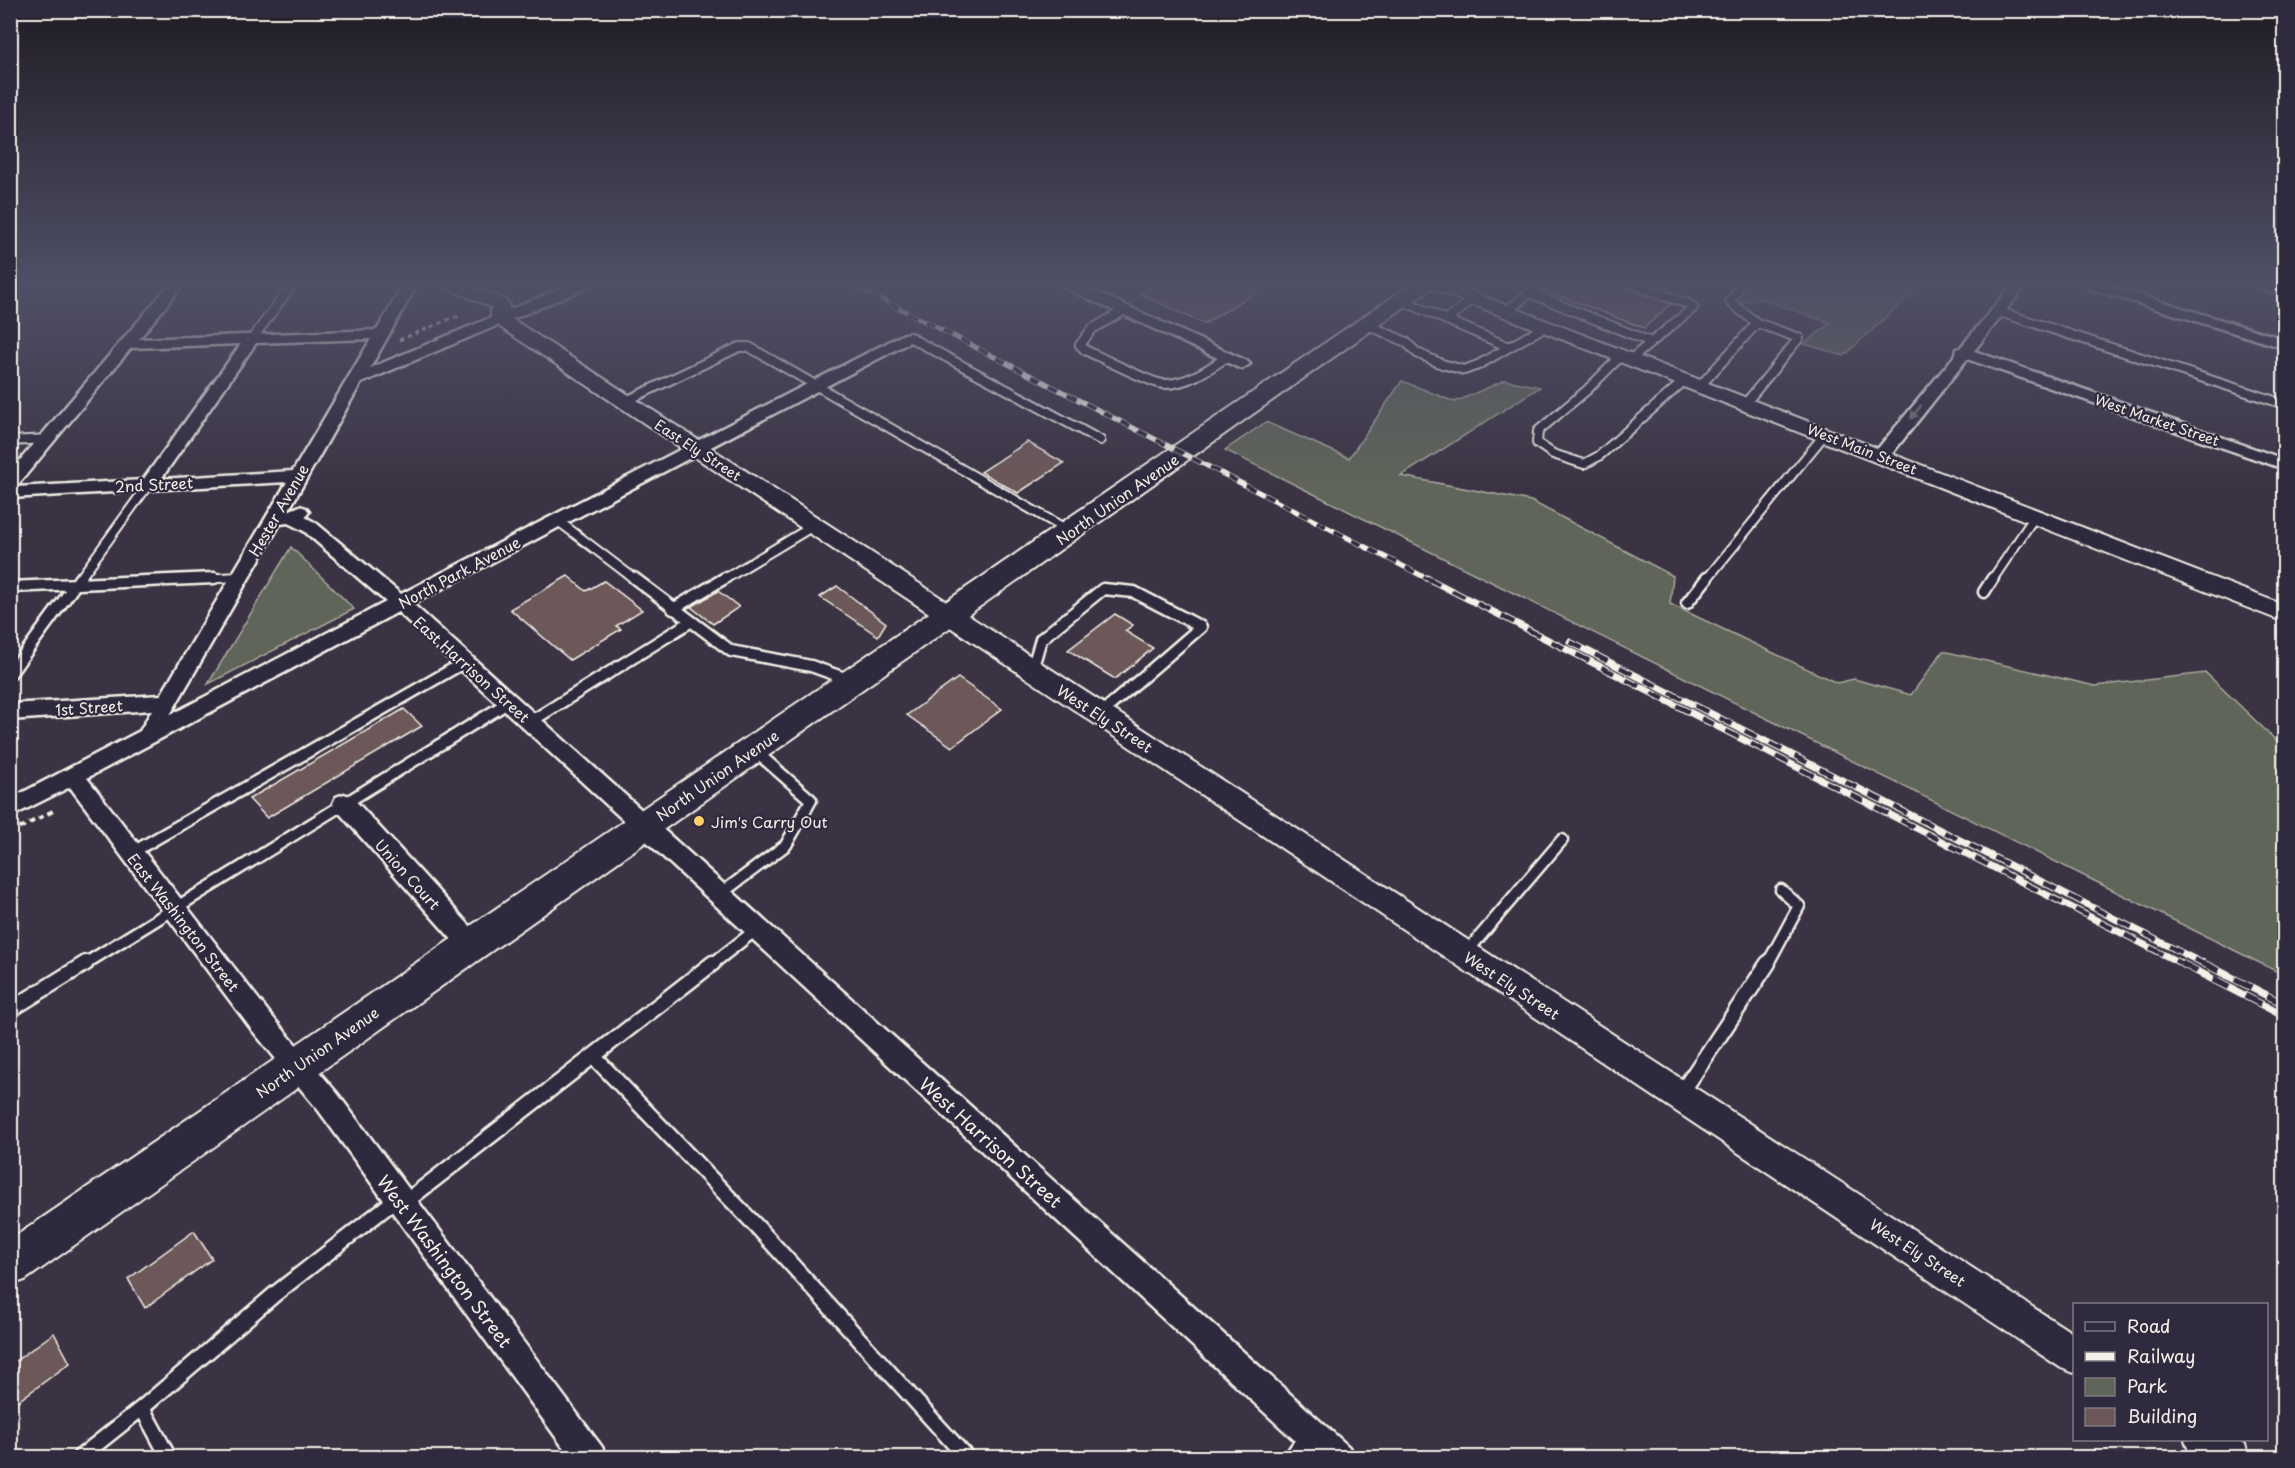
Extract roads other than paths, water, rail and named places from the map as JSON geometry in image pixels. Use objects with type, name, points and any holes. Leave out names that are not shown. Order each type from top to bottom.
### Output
[{"type":"main road","name":"North Union Avenue","points":[[10,1265],[1324,354]]},
{"type":"street","points":[[10,484],[119,354]]},
{"type":"street","points":[[148,485],[242,354]]},
{"type":"street","name":"Hester Avenue","points":[[147,737],[370,354]]},
{"type":"street","points":[[354,380],[417,354]]},
{"type":"street","name":"East Ely Street","points":[[552,354],[949,615]]},
{"type":"street","name":"North Park Avenue","points":[[10,809],[877,354]]},
{"type":"street","points":[[1219,354],[1242,364]]},
{"type":"street","name":"West Main Street","points":[[1617,354],[2284,614]]},
{"type":"street","points":[[1881,456],[1961,354]]},
{"type":"street","name":"West Market Street","points":[[1966,354],[2284,464]]},
{"type":"street","name":"2nd Street","points":[[10,493],[298,476]]},
{"type":"street","name":"East Harrison Street","points":[[273,519],[286,518],[300,512],[294,519],[310,527],[400,604],[643,826]]},
{"type":"street","name":"West Ely Street","points":[[949,615],[2073,1353]]},
{"type":"street","name":"1st Street","points":[[10,712],[167,702]]},
{"type":"street","name":"East Washington Street","points":[[73,776],[261,1022],[297,1065]]},
{"type":"street","name":"Union Court","points":[[344,803],[472,945]]},
{"type":"street","name":"West Harrison Street","points":[[643,826],[1338,1458]]},
{"type":"street","name":"West Washington Street","points":[[297,1065],[401,1201],[591,1458]]},
{"type":"street","points":[[2206,1441],[2231,1458]]},
{"type":"lane","points":[[624,402],[725,354]]},
{"type":"lane","points":[[760,354],[1070,531]]},
{"type":"lane","points":[[940,354],[1100,440]]},
{"type":"lane","points":[[1093,354],[1160,384],[1170,384],[1200,374],[1227,357]]},
{"type":"lane","points":[[1418,354],[1442,364],[1464,370],[1498,354]]},
{"type":"lane","points":[[1632,354],[1538,431],[1537,443],[1552,454],[1584,464],[1599,456],[1654,408],[1693,383],[1724,354]]},
{"type":"lane","points":[[1746,404],[1786,354]]},
{"type":"lane","points":[[2130,354],[2284,404]]},
{"type":"lane","points":[[1687,603],[1825,435]]},
{"type":"lane","points":[[10,441],[47,439]]},
{"type":"lane","points":[[10,674],[148,485]]},
{"type":"lane","points":[[1984,592],[2035,516]]},
{"type":"lane","points":[[557,520],[730,651],[811,666],[854,681]]},
{"type":"lane","points":[[673,609],[813,526]]},
{"type":"lane","points":[[10,587],[240,577]]},
{"type":"lane","points":[[1032,670],[1041,639],[1103,589],[1134,592],[1201,627],[1100,714]]},
{"type":"lane","points":[[530,722],[690,622]]},
{"type":"lane","points":[[131,853],[465,662]]},
{"type":"lane","points":[[10,1010],[509,702]]},
{"type":"lane","points":[[719,895],[786,845],[811,800],[754,750]]},
{"type":"lane","points":[[1464,954],[1562,840]]},
{"type":"lane","points":[[1680,1095],[1765,969],[1799,906],[1781,890]]},
{"type":"lane","points":[[79,1458],[142,1408],[275,1294],[594,1057],[757,929]]},
{"type":"lane","points":[[594,1057],[761,1231],[967,1458]]},
{"type":"lane","points":[[142,1408],[169,1458]]},
{"type":"lane","points":[[1291,1458],[1310,1432]]},
{"type":"railway","points":[[988,354],[1430,580]]},
{"type":"railway","points":[[1427,578],[2184,965]]},
{"type":"railway","points":[[1570,642],[2206,965]]},
{"type":"railway","points":[[2181,963],[2284,1016]]},
{"type":"railway","points":[[2203,963],[2284,1004]]},
{"type":"place","name":"Jim's Carry Out","points":[[699,821]]}]
